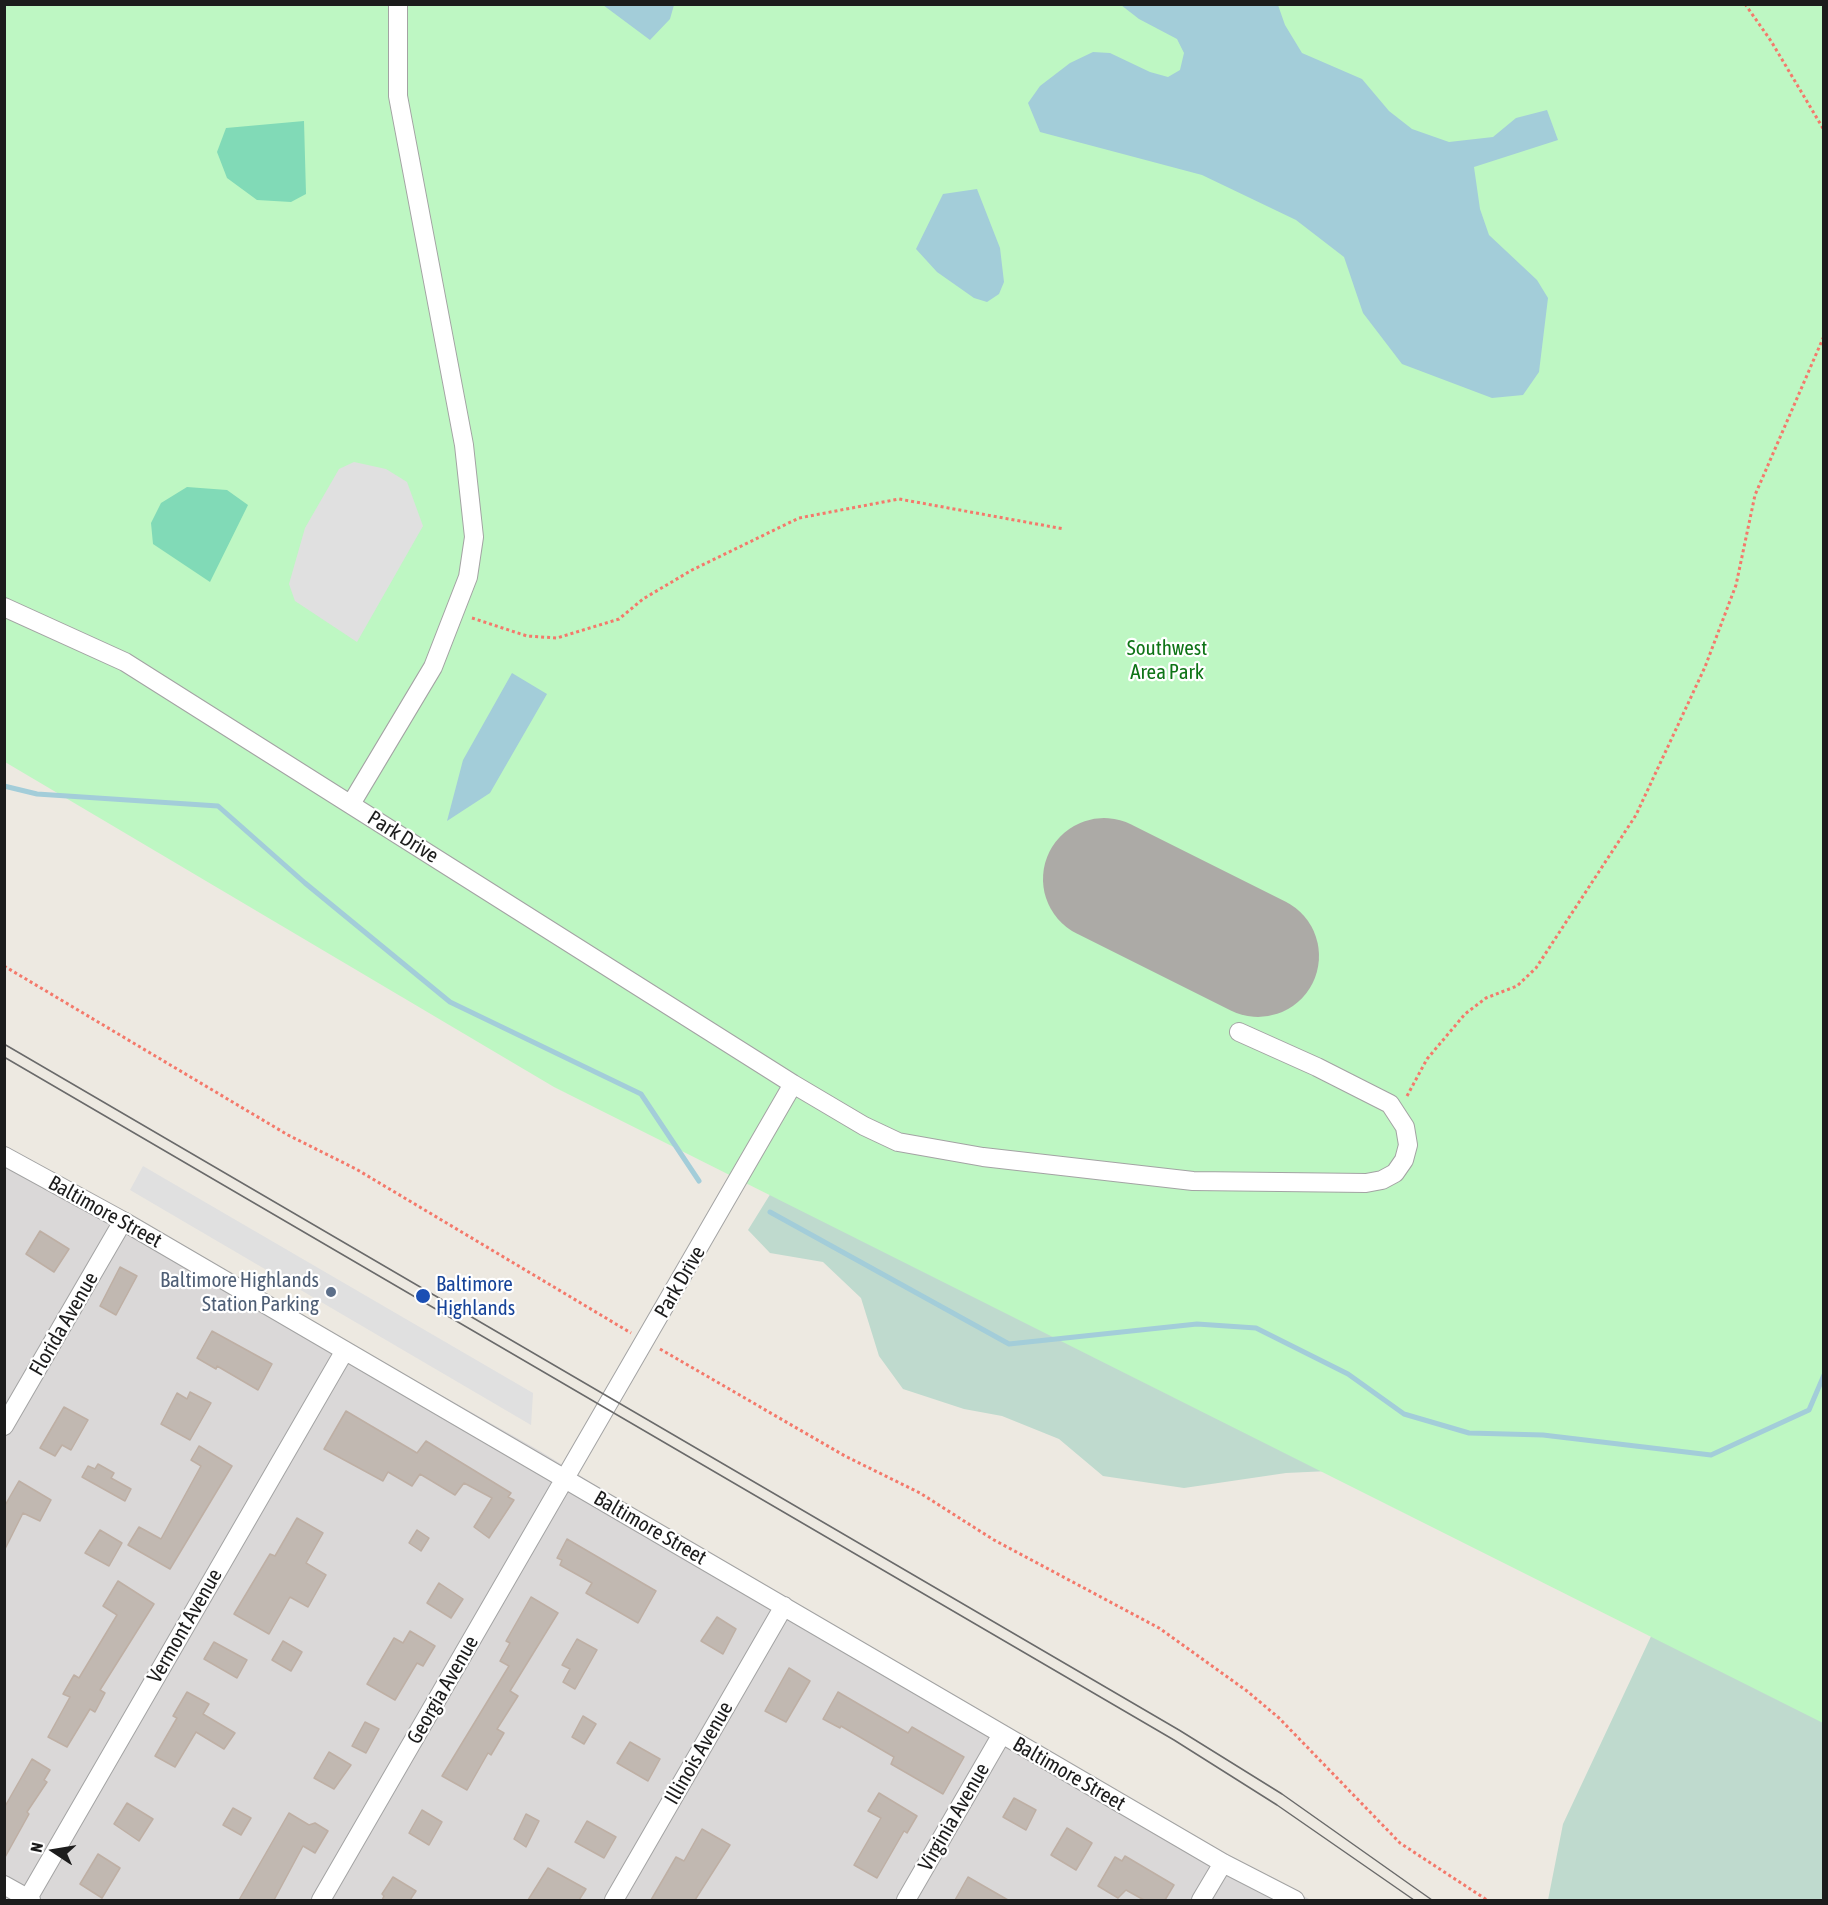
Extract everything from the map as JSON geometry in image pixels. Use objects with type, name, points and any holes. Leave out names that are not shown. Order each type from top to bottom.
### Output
[{"type":"street","points":[[351,804],[433,667],[468,578],[474,537],[464,446],[404,138],[398,96],[398,4]]},
{"type":"street","name":"Park Drive","points":[[4,607],[125,662],[793,1084],[864,1126],[898,1142],[946,1152],[1193,1181],[1366,1184],[1382,1180],[1395,1173],[1404,1160],[1408,1145],[1405,1127],[1397,1113]]},
{"type":"street","points":[[1239,1032],[1368,1091],[1390,1104],[1397,1113]]},
{"type":"street","name":"Park Drive","points":[[564,1479],[793,1084]]},
{"type":"street","name":"Baltimore Street","points":[[4,1156],[123,1221],[1222,1863],[1295,1900]]},
{"type":"street","name":"Florida Avenue","points":[[4,1426],[123,1221]]},
{"type":"street","name":"Vermont Avenue","points":[[29,1900],[344,1352]]},
{"type":"street","name":"Georgia Avenue","points":[[321,1900],[564,1479]]},
{"type":"street","name":"Illinois Avenue","points":[[615,1900],[784,1606]]},
{"type":"street","name":"Virginia Avenue","points":[[906,1900],[1002,1734]]},
{"type":"street","points":[[1201,1900],[1222,1863]]},
{"type":"street","points":[[4,1885],[29,1900]]},
{"type":"path","points":[[1745,4],[1771,41],[1824,130]]},
{"type":"path","points":[[1397,1113],[1427,1059],[1447,1032],[1486,998],[1517,986],[1536,968],[1636,815],[1705,668],[1736,585],[1755,495],[1824,336]]},
{"type":"path","points":[[456,612],[527,636],[557,638],[619,619],[643,599],[692,570],[799,518],[899,499],[1064,529]]},
{"type":"path","points":[[4,966],[288,1135],[356,1169],[845,1456],[920,1494],[1003,1545],[1159,1628],[1247,1691],[1279,1718],[1400,1843],[1486,1900]]},
{"type":"shaded area","points":[[354,462],[386,469],[407,482],[423,526],[357,642],[295,601],[289,584],[305,528],[339,469]]},
{"type":"shaded area","points":[[4,1147],[538,1450],[771,1592],[1230,1859],[1311,1900],[5,1900]]},
{"type":"shaded area","name":"Baltimore Highlands Station Parking","points":[[143,1166],[533,1393],[531,1425],[130,1190]]},
{"type":"green space","name":"Southwest Area Park","points":[[5,5],[1823,5],[1823,1723],[554,1087],[5,762]]},
{"type":"green space","points":[[304,121],[306,194],[291,202],[257,200],[227,178],[217,152],[226,128]]},
{"type":"green space","points":[[187,487],[227,490],[248,505],[210,582],[153,544],[151,523],[161,503]]},
{"type":"green space","points":[[779,1180],[1823,1294],[1823,1900],[1548,1900],[1563,1824],[1677,1581],[1414,1467],[1286,1473],[1184,1488],[1103,1476],[1059,1439],[1002,1416],[964,1409],[903,1389],[879,1356],[861,1298],[823,1262],[770,1253],[748,1230]]},
{"type":"water","points":[[603,5],[674,5],[670,19],[650,40]]},
{"type":"water","points":[[1121,5],[1278,5],[1285,25],[1302,53],[1362,79],[1389,111],[1412,129],[1449,142],[1493,137],[1516,118],[1547,110],[1558,140],[1474,167],[1480,209],[1489,235],[1537,280],[1548,298],[1539,372],[1523,395],[1492,398],[1402,364],[1363,313],[1344,257],[1296,220],[1202,175],[1040,132],[1028,103],[1040,86],[1070,63],[1093,52],[1110,53],[1150,72],[1168,77],[1180,70],[1184,53],[1177,39],[1139,19]]},
{"type":"water","points":[[977,189],[1000,248],[1004,282],[999,294],[987,302],[974,298],[937,272],[916,249],[943,194]]},
{"type":"water","points":[[512,673],[547,694],[490,793],[447,821],[463,760]]},
{"type":"building","points":[[40,1231],[69,1249],[54,1272],[26,1254]]},
{"type":"building","points":[[120,1267],[137,1276],[116,1315],[100,1306]]},
{"type":"building","points":[[212,1331],[272,1364],[258,1390],[217,1366],[216,1369],[197,1358]]},
{"type":"building","points":[[190,1392],[211,1403],[190,1440],[161,1424],[177,1393],[187,1399]]},
{"type":"building","points":[[64,1407],[88,1420],[71,1450],[62,1445],[55,1456],[40,1448]]},
{"type":"building","points":[[346,1411],[417,1453],[426,1441],[511,1493],[508,1497],[514,1500],[489,1538],[474,1527],[492,1498],[464,1483],[455,1495],[420,1474],[412,1486],[388,1472],[383,1481],[324,1449]]},
{"type":"building","points":[[199,1446],[232,1466],[170,1569],[128,1545],[139,1527],[161,1539],[201,1466],[191,1460]]},
{"type":"building","points":[[98,1464],[114,1473],[111,1478],[131,1489],[125,1501],[82,1477],[88,1466],[95,1469]]},
{"type":"building","points":[[19,1481],[51,1500],[40,1521],[23,1513],[4,1551],[4,1507]]},
{"type":"building","points":[[297,1518],[323,1533],[306,1563],[326,1575],[308,1607],[290,1597],[269,1634],[234,1614],[270,1554],[275,1556]]},
{"type":"building","points":[[100,1530],[122,1543],[109,1566],[85,1553]]},
{"type":"building","points":[[417,1530],[429,1538],[421,1551],[409,1543]]},
{"type":"building","points":[[567,1539],[656,1591],[638,1623],[586,1593],[592,1583],[560,1565],[562,1560],[557,1558]]},
{"type":"building","points":[[118,1581],[154,1604],[100,1690],[105,1693],[95,1712],[90,1709],[67,1747],[48,1737],[70,1697],[63,1694],[74,1675],[79,1678],[117,1615],[103,1606]]},
{"type":"building","points":[[439,1583],[463,1599],[451,1618],[427,1603]]},
{"type":"building","points":[[531,1597],[558,1613],[510,1691],[518,1696],[497,1729],[504,1733],[491,1755],[488,1753],[467,1790],[442,1776],[509,1666],[500,1661],[510,1643],[506,1641]]},
{"type":"building","points":[[717,1617],[736,1629],[723,1654],[701,1641]]},
{"type":"building","points":[[410,1631],[435,1646],[423,1666],[417,1663],[395,1700],[367,1684],[394,1638],[403,1643]]},
{"type":"building","points":[[577,1639],[597,1650],[575,1689],[563,1682],[570,1669],[562,1665]]},
{"type":"building","points":[[283,1641],[302,1652],[291,1671],[272,1660]]},
{"type":"building","points":[[214,1642],[247,1660],[237,1678],[204,1659]]},
{"type":"building","points":[[789,1668],[810,1681],[786,1722],[765,1711]]},
{"type":"building","points":[[187,1692],[209,1704],[203,1714],[235,1733],[224,1749],[196,1732],[175,1767],[155,1756],[177,1718],[173,1716]]},
{"type":"building","points":[[838,1692],[908,1733],[912,1727],[964,1757],[943,1794],[891,1764],[894,1757],[841,1726],[840,1728],[823,1719]]},
{"type":"building","points":[[583,1716],[596,1724],[584,1744],[572,1737]]},
{"type":"building","points":[[365,1722],[379,1729],[366,1753],[352,1746]]},
{"type":"building","points":[[630,1742],[660,1759],[648,1781],[617,1763]]},
{"type":"building","points":[[329,1752],[351,1765],[334,1789],[314,1778]]},
{"type":"building","points":[[32,1759],[50,1770],[44,1780],[47,1782],[27,1812],[29,1814],[4,1859],[4,1808]]},
{"type":"building","points":[[879,1793],[917,1816],[907,1833],[904,1831],[877,1878],[854,1865],[881,1818],[868,1811]]},
{"type":"building","points":[[1014,1798],[1036,1810],[1026,1830],[1003,1817]]},
{"type":"building","points":[[127,1803],[153,1819],[139,1841],[114,1824]]},
{"type":"building","points":[[233,1808],[251,1818],[241,1835],[223,1825]]},
{"type":"building","points":[[422,1810],[442,1822],[429,1845],[409,1833]]},
{"type":"building","points":[[289,1813],[309,1825],[315,1823],[328,1831],[315,1853],[303,1846],[274,1900],[239,1900]]},
{"type":"building","points":[[526,1814],[539,1821],[526,1847],[514,1839]]},
{"type":"building","points":[[587,1821],[616,1837],[604,1858],[575,1842]]},
{"type":"building","points":[[1067,1828],[1092,1843],[1076,1870],[1051,1855]]},
{"type":"building","points":[[702,1829],[730,1845],[695,1900],[651,1900],[676,1857],[684,1861]]},
{"type":"building","points":[[98,1854],[120,1868],[102,1898],[80,1884]]},
{"type":"building","points":[[1125,1856],[1174,1885],[1165,1900],[1144,1900],[1126,1890],[1118,1898],[1098,1886],[1115,1857],[1122,1861]]},
{"type":"building","points":[[548,1868],[586,1889],[579,1900],[528,1900]]},
{"type":"building","points":[[393,1877],[416,1891],[410,1900],[382,1900],[384,1896],[382,1894]]},
{"type":"building","points":[[968,1877],[1008,1900],[955,1900]]},
{"type":"waterway","points":[[4,786],[37,794],[218,806],[305,883],[450,1002],[641,1094],[699,1181]]},
{"type":"waterway","points":[[770,1212],[1009,1344],[1197,1324],[1256,1328],[1348,1374],[1404,1414],[1469,1433],[1543,1435],[1711,1455],[1809,1410],[1824,1375]]},
{"type":"runway","points":[[1104,879],[1258,956]]},
{"type":"tram line","points":[[4,1044],[1179,1730],[1282,1794],[1432,1900]]},
{"type":"tram line","points":[[4,1057],[1174,1740],[1277,1805],[1414,1900]]},
{"type":"place","name":"Baltimore Highlands Station Parking","points":[[331,1292]]},
{"type":"place","name":"Baltimore Highlands","points":[[423,1296]]}]
